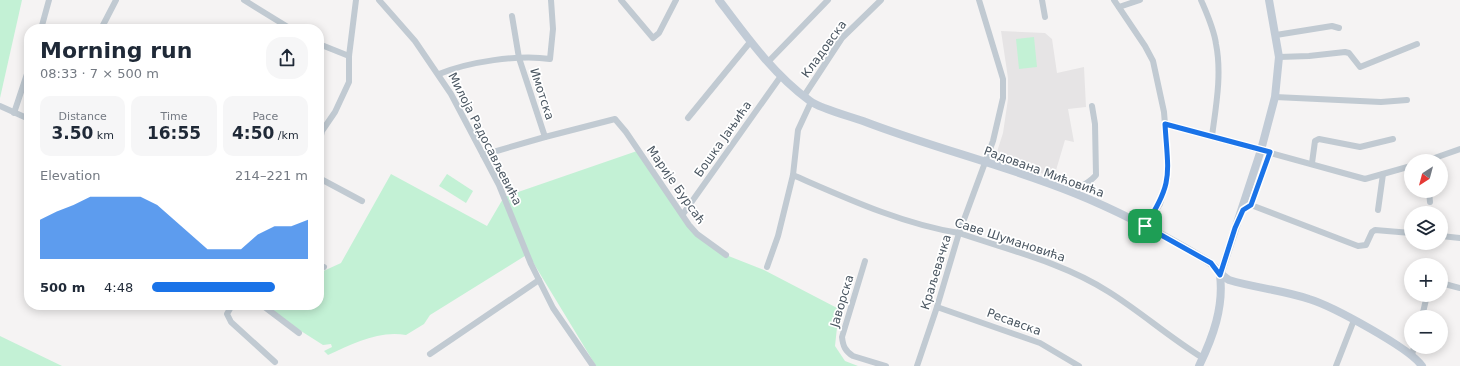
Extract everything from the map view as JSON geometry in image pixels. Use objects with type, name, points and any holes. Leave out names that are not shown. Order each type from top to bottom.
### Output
[{"type":"street","points":[[42,24],[49,0]]},
{"type":"street","points":[[104,24],[116,0]]},
{"type":"street","points":[[244,0],[283,24]]},
{"type":"street","points":[[324,128],[335,112],[349,82],[349,56],[356,0]]},
{"type":"street","name":"Милоја Радосављевића","points":[[379,0],[415,41],[439,74],[504,197],[539,280],[553,308],[593,366]]},
{"type":"street","points":[[439,74],[467,65],[519,58],[550,59],[553,28],[551,0]]},
{"type":"street","points":[[621,0],[651,37],[654,38],[659,34],[676,0]]},
{"type":"street","name":"Радована Мићовића","points":[[719,0],[780,76],[811,102],[907,138],[985,162],[1073,193],[1145,226],[1211,263],[1220,275],[1235,282],[1310,299],[1404,346]]},
{"type":"street","points":[[768,62],[828,0]]},
{"type":"street","name":"Кладовска","points":[[804,96],[842,38],[881,0]]},
{"type":"street","name":"Краљевачка","points":[[917,366],[937,307],[959,233],[993,141],[1003,98],[1003,79],[979,0]]},
{"type":"street","points":[[1042,0],[1045,17]]},
{"type":"street","points":[[1114,0],[1146,46],[1153,61],[1165,124],[1168,177],[1160,204],[1145,226]]},
{"type":"street","points":[[1119,8],[1140,0]]},
{"type":"street","points":[[1201,0],[1216,44],[1218,93],[1212,136]]},
{"type":"street","points":[[1199,366],[1213,334],[1222,292],[1220,275],[1235,228],[1243,210],[1275,97],[1279,57],[1276,35],[1268,0]]},
{"type":"street","points":[[512,16],[519,58]]},
{"type":"street","points":[[1276,35],[1332,26],[1339,28]]},
{"type":"street","points":[[688,118],[751,41]]},
{"type":"street","points":[[1279,57],[1309,56],[1345,52],[1349,53],[1360,67],[1417,44]]},
{"type":"street","points":[[324,46],[349,56]]},
{"type":"street","name":"Имотска","points":[[519,58],[545,137]]},
{"type":"street","name":"Бошка Јањића","points":[[683,214],[780,76]]},
{"type":"street","points":[[14,113],[24,83]]},
{"type":"street","points":[[1275,97],[1381,102],[1408,100]]},
{"type":"street","points":[[767,267],[778,236],[794,175],[798,130],[811,102]]},
{"type":"street","points":[[0,106],[24,117]]},
{"type":"street","points":[[1073,193],[1081,185],[1093,179],[1096,172],[1092,106]]},
{"type":"street","name":"Марије Бурсаћ","points":[[545,137],[615,119],[697,234],[726,256]]},
{"type":"street","points":[[1165,124],[1365,178],[1404,168]]},
{"type":"street","points":[[483,155],[545,137]]},
{"type":"street","points":[[1312,163],[1316,141],[1319,139],[1360,147],[1393,139]]},
{"type":"street","points":[[1446,154],[1460,149]]},
{"type":"street","points":[[1243,210],[1251,205],[1270,152]]},
{"type":"street","points":[[1378,210],[1383,174]]},
{"type":"street","name":"Саве Шумановића","points":[[794,175],[884,212],[939,229],[959,233],[1072,272],[1108,292],[1184,347],[1203,358]]},
{"type":"street","points":[[324,181],[362,201]]},
{"type":"street","points":[[1430,198],[1430,202]]},
{"type":"street","points":[[1251,205],[1358,246],[1364,246],[1368,243],[1372,232],[1375,230],[1404,232]]},
{"type":"street","points":[[1448,237],[1460,238]]},
{"type":"street","name":"Јаворска","points":[[865,261],[843,334],[844,347],[848,353],[853,356],[886,366]]},
{"type":"street","points":[[430,354],[539,280]]},
{"type":"street","points":[[1448,285],[1460,288]]},
{"type":"street","name":"Ресавска","points":[[937,307],[1040,343],[1080,366]]},
{"type":"street","points":[[230,310],[228,314],[231,322],[275,362]]},
{"type":"street","points":[[269,310],[299,333]]},
{"type":"street","points":[[1336,366],[1354,320]]},
{"type":"street","name":"Радована Мићовића","points":[[1415,354],[1422,366]]},
{"type":"shaded area","points":[[1001,31],[1045,33],[1052,39],[1057,73],[1084,67],[1086,107],[1068,109],[1074,142],[1065,140],[1054,177],[1001,161],[996,155],[1003,133],[1008,99],[1008,78]]},
{"type":"green space","points":[[0,0],[22,0],[0,98]]},
{"type":"green space","points":[[1034,37],[1037,67],[1019,69],[1016,39]]},
{"type":"green space","points":[[637,151],[689,225],[726,255],[764,270],[839,309],[835,346],[845,361],[858,366],[596,366],[528,254],[430,315],[424,324],[406,335],[386,334],[376,336],[328,355],[324,351],[332,347],[331,344],[323,345],[268,310],[324,310],[324,271],[341,263],[391,174],[487,226],[504,197]]},
{"type":"green space","points":[[447,174],[473,191],[466,203],[439,186]]},
{"type":"green space","points":[[0,336],[62,366],[0,366]]},
{"type":"route","points":[[1165,124],[1270,152],[1251,205],[1243,210],[1235,228],[1220,275],[1211,263],[1145,226],[1160,204],[1168,177],[1165,124]]}]
